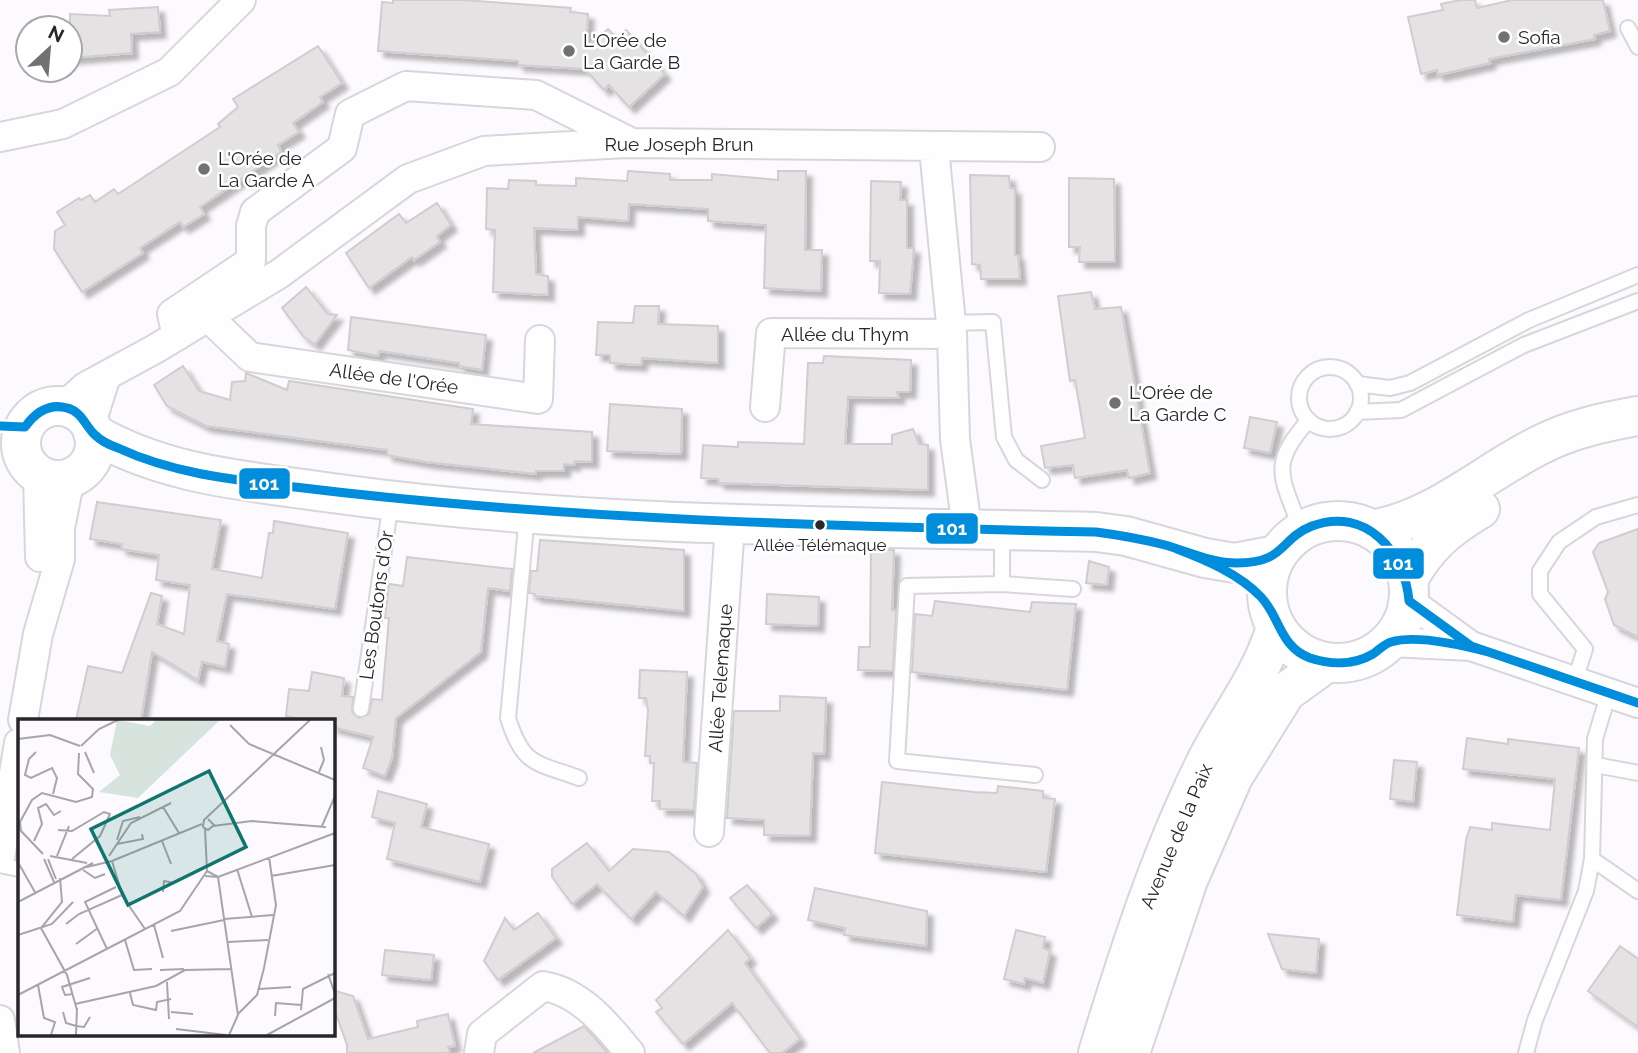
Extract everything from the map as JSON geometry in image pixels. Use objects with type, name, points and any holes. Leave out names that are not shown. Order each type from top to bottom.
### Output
[{"type":"main road","points":[[34,452],[40,410],[82,422],[134,456],[213,476],[391,501],[527,513],[730,524],[1096,532],[1126,536],[1205,558],[1235,563],[1289,543],[1319,524],[1338,521],[1372,530],[1396,551],[1409,590]]},
{"type":"main road","points":[[1372,530],[1416,519],[1437,509],[1471,484],[1541,444],[1589,425],[1638,416]]},
{"type":"main road","points":[[34,452],[94,453],[82,422]]},
{"type":"main road","points":[[1205,558],[1272,617],[1289,644],[1306,657],[1326,663],[1349,663],[1371,656],[1390,642],[1399,630],[1409,590],[1429,547],[1452,526],[1550,468],[1638,429]]},
{"type":"main road","points":[[34,452],[152,480],[213,476]]},
{"type":"main road","points":[[1272,617],[1266,588],[1289,543]]},
{"type":"main road","name":"Avenue de la Paix","points":[[1098,1053],[1159,867],[1206,762],[1260,673],[1272,617]]},
{"type":"main road","name":"Avenue de la Paix","points":[[1130,1053],[1188,880],[1233,777],[1286,692],[1326,663]]},
{"type":"street","points":[[0,137],[63,124],[169,72],[241,0]]},
{"type":"street","points":[[177,336],[172,314],[251,261],[251,226],[255,212],[342,148],[350,114],[406,86],[536,95],[633,143]]},
{"type":"street","name":"Rue Joseph Brun","points":[[82,422],[106,376],[279,274],[408,178],[484,151],[633,143],[1040,147]]},
{"type":"street","points":[[934,148],[951,329],[955,439],[984,529]]},
{"type":"street","name":"Allée de l'Orée","points":[[208,317],[250,358],[538,399],[540,340]]},
{"type":"street","name":"Allée du Thym","points":[[765,407],[771,333],[951,329]]},
{"type":"street","points":[[23,719],[38,634],[41,531],[34,452]]},
{"type":"street","name":"Allée Telemaque","points":[[709,832],[730,524]]},
{"type":"street","points":[[1409,590],[1471,646]]},
{"type":"street","points":[[1390,642],[1471,646],[1638,703]]},
{"type":"street","points":[[8,841],[18,752]]},
{"type":"street","points":[[478,1053],[482,1034],[543,986],[561,992],[592,1011],[630,1053]]},
{"type":"street","points":[[0,1020],[5,1053]]},
{"type":"lane","points":[[1628,28],[1638,47]]},
{"type":"lane","points":[[1357,384],[1390,388],[1410,383],[1529,320],[1638,275]]},
{"type":"lane","points":[[1357,412],[1401,410],[1524,345],[1638,301]]},
{"type":"lane","points":[[951,329],[993,322],[1004,437],[1016,460],[1042,480]]},
{"type":"lane","points":[[1326,367],[1337,367],[1346,371],[1357,384],[1361,397],[1357,412],[1347,424],[1337,428],[1327,429],[1309,420],[1299,402],[1302,383],[1308,375],[1326,367]]},
{"type":"lane","points":[[1289,543],[1281,470],[1284,453],[1309,420]]},
{"type":"lane","name":"Les Boutons d'Or","points":[[361,709],[391,501]]},
{"type":"lane","points":[[1575,680],[1585,649],[1540,594],[1539,571],[1559,542],[1596,517],[1638,505]]},
{"type":"lane","points":[[527,513],[508,718],[517,747],[531,761],[579,778]]},
{"type":"lane","points":[[984,529],[1002,584]]},
{"type":"lane","points":[[1035,775],[897,761],[907,586],[1002,584],[1073,589]]},
{"type":"lane","points":[[1526,1053],[1535,1020],[1586,891],[1592,859],[1595,739],[1609,692]]},
{"type":"lane","points":[[1596,765],[1638,773]]},
{"type":"lane","points":[[1592,859],[1638,891]]},
{"type":"lane","points":[[0,865],[18,869]]},
{"type":"building","name":"L'Orée de La Garde B","points":[[393,0],[463,0],[571,8],[570,12],[588,14],[586,48],[608,29],[617,38],[626,30],[665,74],[629,107],[609,85],[604,90],[585,69],[518,65],[518,61],[378,51],[382,2],[393,3]]},
{"type":"building","name":"Sofia","points":[[1475,0],[1477,8],[1512,0],[1603,0],[1610,31],[1594,35],[1595,39],[1489,59],[1490,63],[1438,75],[1437,70],[1421,74],[1408,17],[1443,10],[1441,4]]},
{"type":"building","points":[[158,7],[160,32],[131,34],[132,53],[84,57],[84,15],[110,16],[109,10]]},
{"type":"building","name":"L'Orée de La Garde A","points":[[318,46],[342,83],[320,97],[323,102],[293,123],[299,132],[278,145],[281,152],[200,207],[204,214],[183,227],[180,222],[140,248],[143,253],[82,292],[54,249],[55,231],[65,225],[57,212],[79,198],[81,200],[90,195],[95,202],[114,189],[118,194],[220,127],[218,124],[238,107],[233,99]]},
{"type":"building","points":[[628,171],[670,174],[670,180],[712,180],[712,174],[778,180],[778,171],[806,171],[805,250],[822,250],[821,291],[764,288],[766,225],[708,221],[708,209],[629,204],[628,221],[578,217],[578,230],[534,228],[536,274],[548,276],[548,295],[493,292],[495,230],[486,229],[487,188],[508,189],[509,180],[536,181],[536,185],[576,186],[576,178],[627,181]]},
{"type":"building","points":[[970,175],[1009,176],[1010,188],[1015,189],[1015,255],[1018,255],[1020,279],[981,279],[980,265],[972,264]]},
{"type":"building","points":[[1069,178],[1114,179],[1115,262],[1079,262],[1080,247],[1069,247]]},
{"type":"building","points":[[871,181],[901,182],[900,200],[907,200],[907,248],[914,248],[910,294],[879,293],[880,261],[870,261]]},
{"type":"building","points":[[437,203],[451,225],[437,236],[440,242],[414,260],[412,257],[369,288],[346,253],[399,214],[406,223]]},
{"type":"building","points":[[306,287],[328,314],[337,315],[315,344],[304,337],[282,308]]},
{"type":"building","name":"L'Orée de La Garde C","points":[[1091,292],[1095,309],[1121,307],[1150,473],[1129,478],[1127,470],[1075,478],[1073,465],[1045,468],[1041,446],[1085,438],[1075,380],[1070,381],[1058,296]]},
{"type":"building","points":[[635,306],[659,306],[658,324],[718,326],[718,363],[642,358],[641,365],[610,363],[610,355],[596,355],[598,322],[633,323]]},
{"type":"building","points":[[351,317],[486,335],[482,370],[459,366],[459,363],[406,355],[379,351],[378,356],[348,350]]},
{"type":"building","points":[[824,356],[911,360],[910,392],[897,392],[899,398],[848,397],[845,444],[892,444],[892,435],[913,429],[919,444],[928,445],[928,490],[719,483],[718,479],[701,478],[703,445],[738,447],[738,442],[804,444],[808,363],[823,363]]},
{"type":"building","points":[[183,366],[199,391],[230,400],[232,382],[245,381],[246,373],[287,390],[289,381],[473,409],[471,424],[592,432],[592,462],[575,461],[574,465],[564,464],[564,471],[536,471],[536,474],[426,462],[387,455],[387,450],[206,426],[167,406],[154,385]]},
{"type":"building","points":[[610,404],[682,409],[681,454],[607,451]]},
{"type":"building","points":[[1250,417],[1277,422],[1270,453],[1244,448]]},
{"type":"building","points":[[97,502],[221,520],[212,569],[262,578],[269,533],[273,533],[274,521],[348,533],[335,609],[227,594],[217,641],[229,644],[225,667],[202,662],[198,680],[152,652],[141,719],[76,719],[88,666],[122,673],[151,593],[162,596],[157,624],[184,634],[190,585],[156,580],[159,555],[121,549],[122,544],[90,539]]},
{"type":"building","points":[[1638,529],[1638,637],[1614,625],[1605,599],[1608,592],[1593,552],[1599,543]]},
{"type":"building","points":[[540,540],[684,550],[684,611],[535,596],[529,593],[531,571],[537,571]]},
{"type":"building","points":[[871,549],[894,550],[892,610],[896,611],[893,671],[858,670],[859,647],[870,647]]},
{"type":"building","points":[[407,557],[512,569],[510,591],[488,588],[481,652],[396,718],[392,758],[385,776],[363,768],[373,737],[334,727],[334,719],[299,719],[286,716],[289,689],[309,691],[312,672],[344,678],[342,696],[353,697],[352,712],[359,718],[369,714],[372,699],[382,700],[389,584],[403,586]]},
{"type":"building","points":[[1089,561],[1109,567],[1107,585],[1086,583]]},
{"type":"building","points":[[767,594],[819,597],[818,626],[766,624]]},
{"type":"building","points":[[935,601],[1030,612],[1032,602],[1076,604],[1067,690],[912,672],[915,614],[932,616]]},
{"type":"building","points":[[640,670],[687,672],[683,762],[697,763],[694,810],[660,809],[660,801],[652,801],[654,763],[650,763],[650,756],[645,756],[648,710],[646,698],[639,698]]},
{"type":"building","points":[[780,696],[826,698],[824,754],[813,753],[810,836],[764,835],[764,820],[727,818],[734,711],[780,711]]},
{"type":"building","points":[[1467,738],[1508,744],[1508,739],[1579,748],[1561,900],[1516,895],[1513,922],[1457,915],[1466,840],[1470,827],[1492,830],[1492,823],[1550,830],[1555,779],[1463,769]]},
{"type":"building","points":[[1394,760],[1417,762],[1413,802],[1390,799]]},
{"type":"building","points":[[882,782],[974,792],[997,793],[998,786],[1043,791],[1043,798],[1055,799],[1046,872],[875,853]]},
{"type":"building","points":[[378,791],[427,804],[421,827],[489,844],[480,882],[387,859],[395,823],[372,817]]},
{"type":"building","points":[[587,843],[609,871],[633,849],[669,852],[696,874],[703,887],[684,916],[656,892],[631,919],[597,884],[572,904],[552,877],[552,869]]},
{"type":"building","points":[[747,885],[772,914],[756,928],[730,898]]},
{"type":"building","points":[[815,888],[927,911],[926,946],[844,935],[845,928],[808,920]]},
{"type":"building","points":[[538,913],[556,938],[498,980],[484,961],[505,918],[514,930]]},
{"type":"building","points":[[728,930],[750,958],[745,963],[800,1039],[782,1053],[770,1053],[732,1003],[683,1044],[656,1012],[662,1008],[656,1000]]},
{"type":"building","points":[[1016,930],[1045,937],[1043,948],[1050,951],[1043,983],[1025,978],[1024,984],[1004,979]]},
{"type":"building","points":[[1268,934],[1319,939],[1316,973],[1282,969]]},
{"type":"building","points":[[1620,946],[1638,959],[1638,1027],[1588,991]]},
{"type":"building","points":[[385,950],[434,955],[431,980],[382,975]]},
{"type":"building","points":[[334,991],[353,996],[368,1039],[418,1027],[417,1021],[448,1014],[455,1046],[448,1047],[450,1053],[347,1053],[347,1045],[336,1014]]},
{"type":"building","points":[[584,1026],[608,1053],[533,1053]]},
{"type":"transit line","name":"101","points":[[0,426],[25,427],[43,410],[67,408],[79,415],[94,434],[105,442],[161,464],[227,478],[395,498],[695,520],[1096,532],[1156,543],[1228,563],[1265,559],[1274,555],[1301,531],[1312,526],[1332,521],[1349,522],[1365,528],[1391,550],[1400,566],[1409,601],[1471,646],[1638,703]]},
{"type":"transit line","name":"101","points":[[1177,549],[1222,568],[1243,581],[1267,605],[1292,647],[1310,658],[1334,663],[1350,662],[1366,658],[1391,642],[1414,639],[1492,653]]},
{"type":"place","name":"Sofia","points":[[1504,37]]},
{"type":"place","name":"L'Orée de La Garde B","points":[[569,51]]},
{"type":"place","name":"L'Orée de La Garde A","points":[[204,169]]},
{"type":"place","name":"L'Orée de La Garde C","points":[[1115,403]]},
{"type":"place","name":"Allée Télémaque","points":[[820,525]]}]
